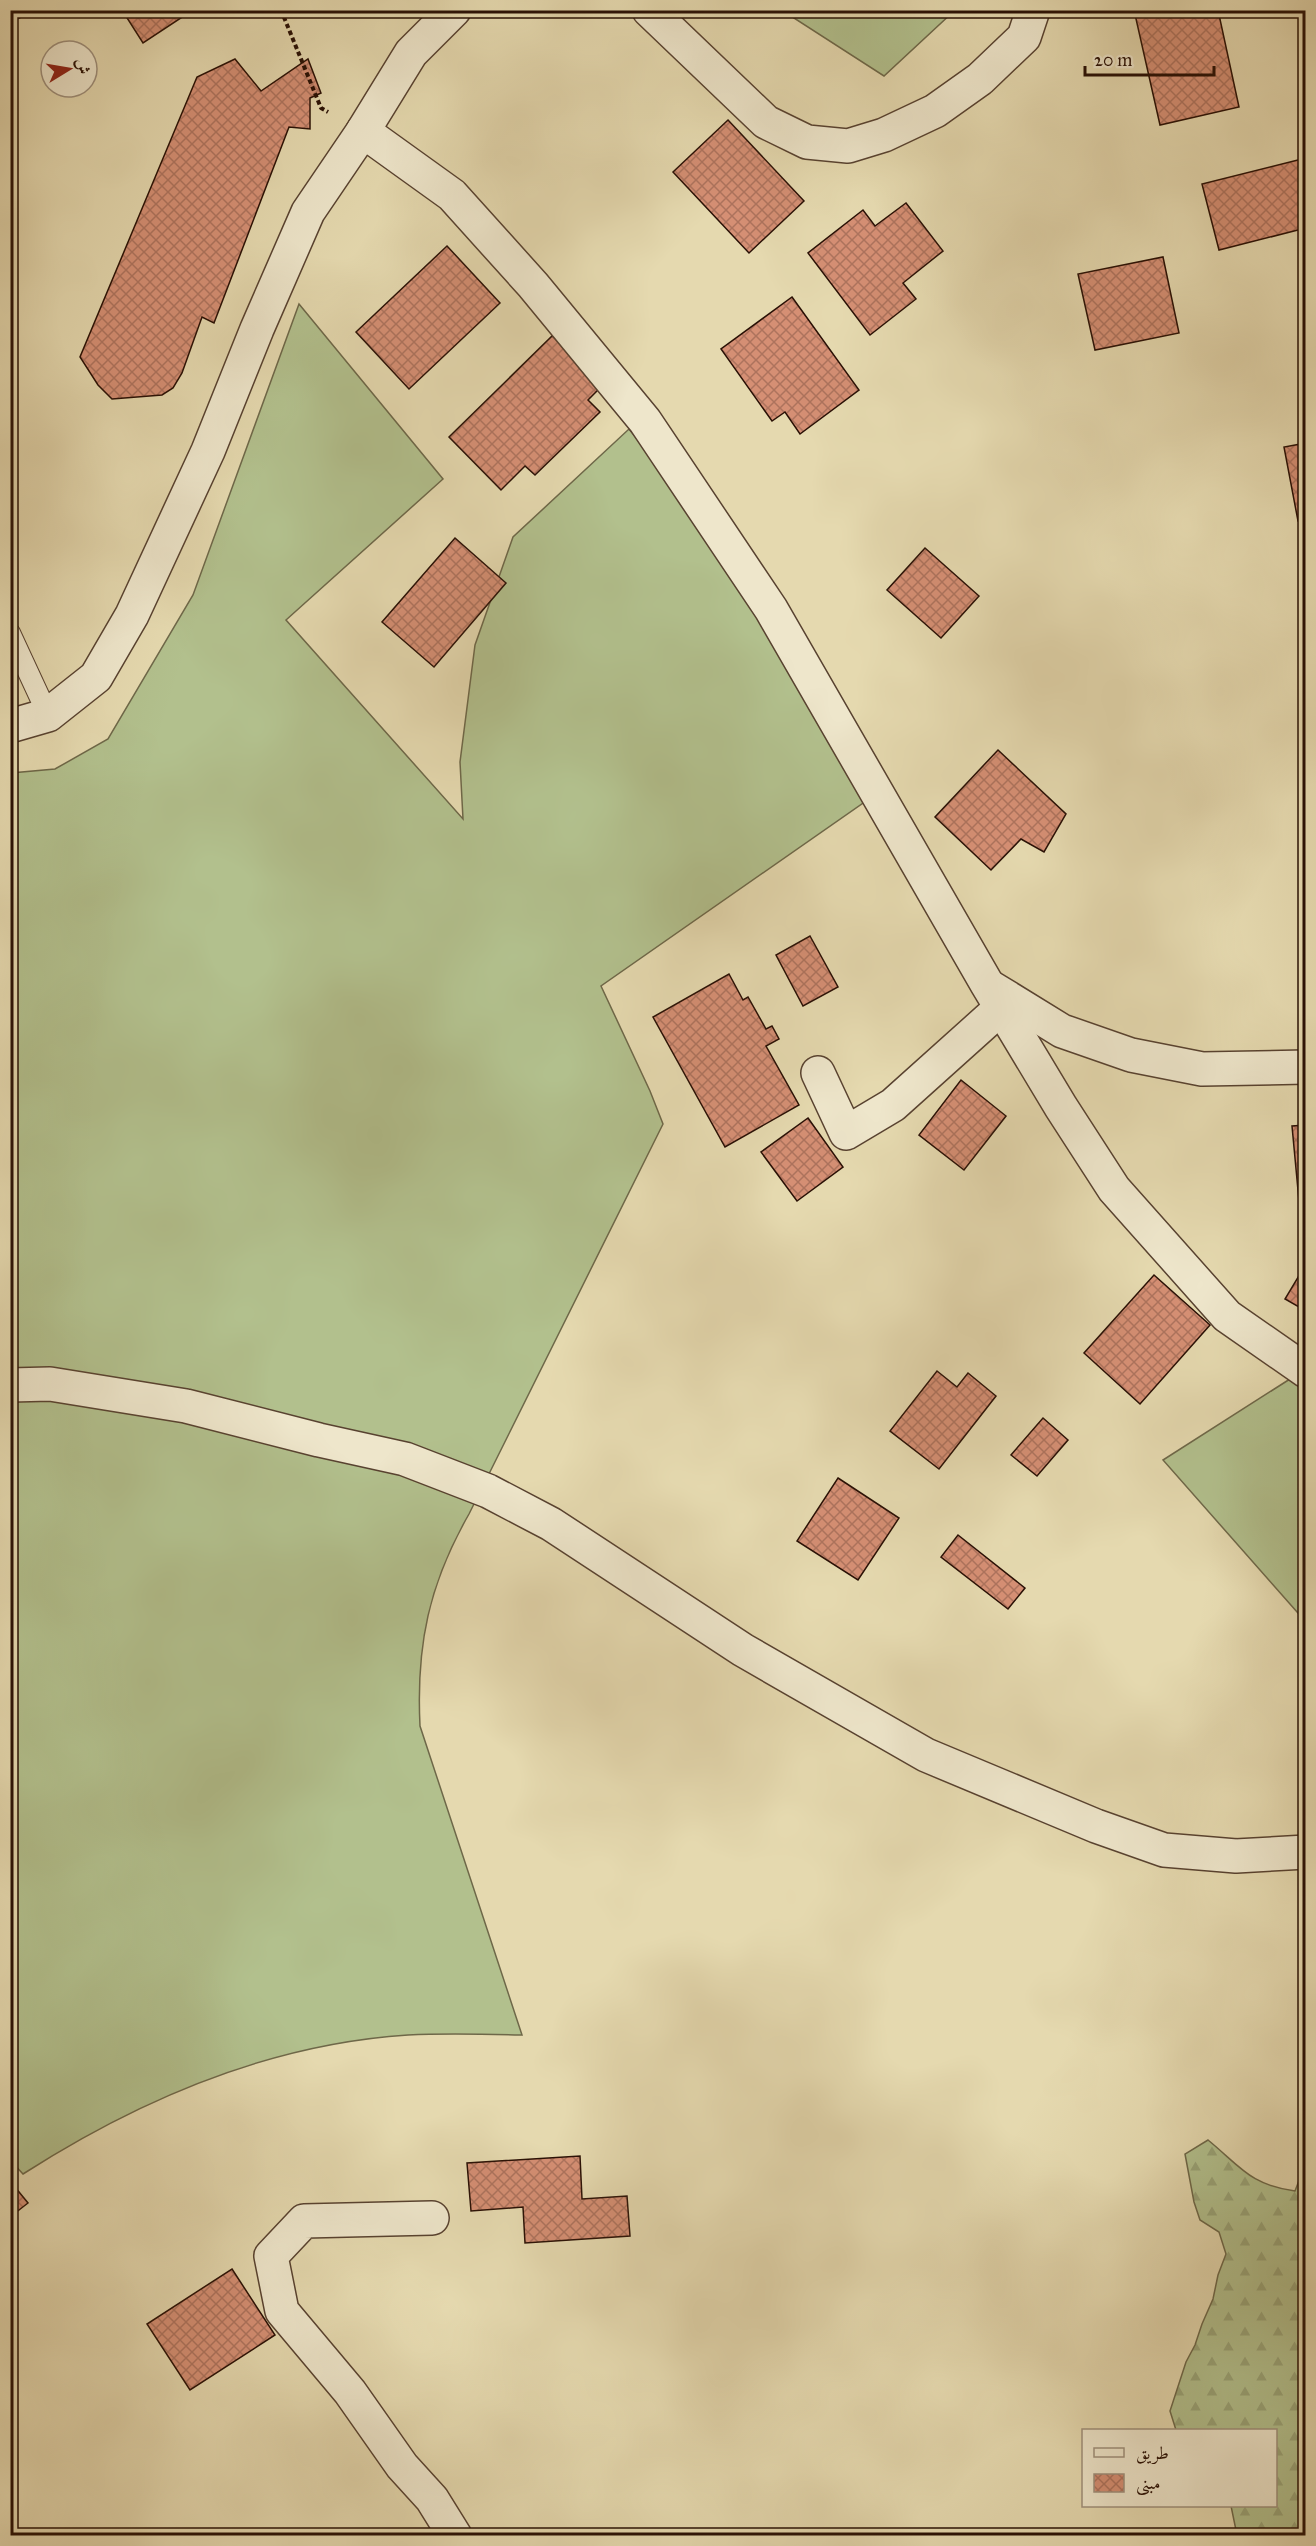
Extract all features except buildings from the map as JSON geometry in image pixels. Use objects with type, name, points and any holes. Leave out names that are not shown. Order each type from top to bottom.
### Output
[{"type":"street","points":[[10,726],[48,715],[96,677],[132,615],[208,451],[257,329],[308,212],[363,131],[411,53],[454,10]]},
{"type":"street","points":[[650,10],[766,122],[807,142],[848,147],[884,135],[935,111],[980,79],[1024,37],[1033,10]]},
{"type":"street","points":[[363,131],[452,195],[533,285],[645,420],[771,609],[994,996],[1114,1189],[1227,1316],[1305,1371]]},
{"type":"street","points":[[994,996],[1062,1031],[1131,1055],[1202,1069],[1305,1067]]},
{"type":"street","points":[[819,1073],[846,1133],[893,1106],[994,996]]},
{"type":"street","points":[[10,1385],[50,1384],[186,1406],[405,1459],[488,1491],[551,1524],[743,1650],[926,1755],[1096,1826],[1164,1850],[1236,1856],[1305,1852]]},
{"type":"street","points":[[432,2218],[304,2221],[271,2256],[282,2311],[350,2392],[402,2466],[432,2499],[455,2535]]},
{"type":"lane","points":[[10,633],[48,715]]},
{"type":"path","points":[[281,10],[321,108],[363,131]]},
{"type":"green space","points":[[783,11],[954,11],[884,76]]},
{"type":"green space","points":[[299,304],[443,479],[286,620],[463,819],[460,762],[475,645],[513,537],[629,429],[688,503],[886,787],[601,986],[663,1124],[455,1540],[435,1590],[423,1642],[420,1669],[420,1726],[522,2035],[422,2034],[356,2040],[256,2063],[159,2099],[67,2147],[23,2174],[11,2161],[11,773],[55,769],[108,739],[193,595]]},
{"type":"green space","points":[[1290,1379],[1305,1388],[1305,1621],[1163,1460]]},
{"type":"green space","points":[[1208,2140],[1256,2179],[1295,2191],[1305,2165],[1305,2535],[1237,2535],[1231,2507],[1277,2507],[1277,2429],[1176,2429],[1170,2411],[1186,2362],[1213,2299],[1218,2275],[1226,2254],[1219,2232],[1200,2220],[1194,2202],[1185,2154]]}]
